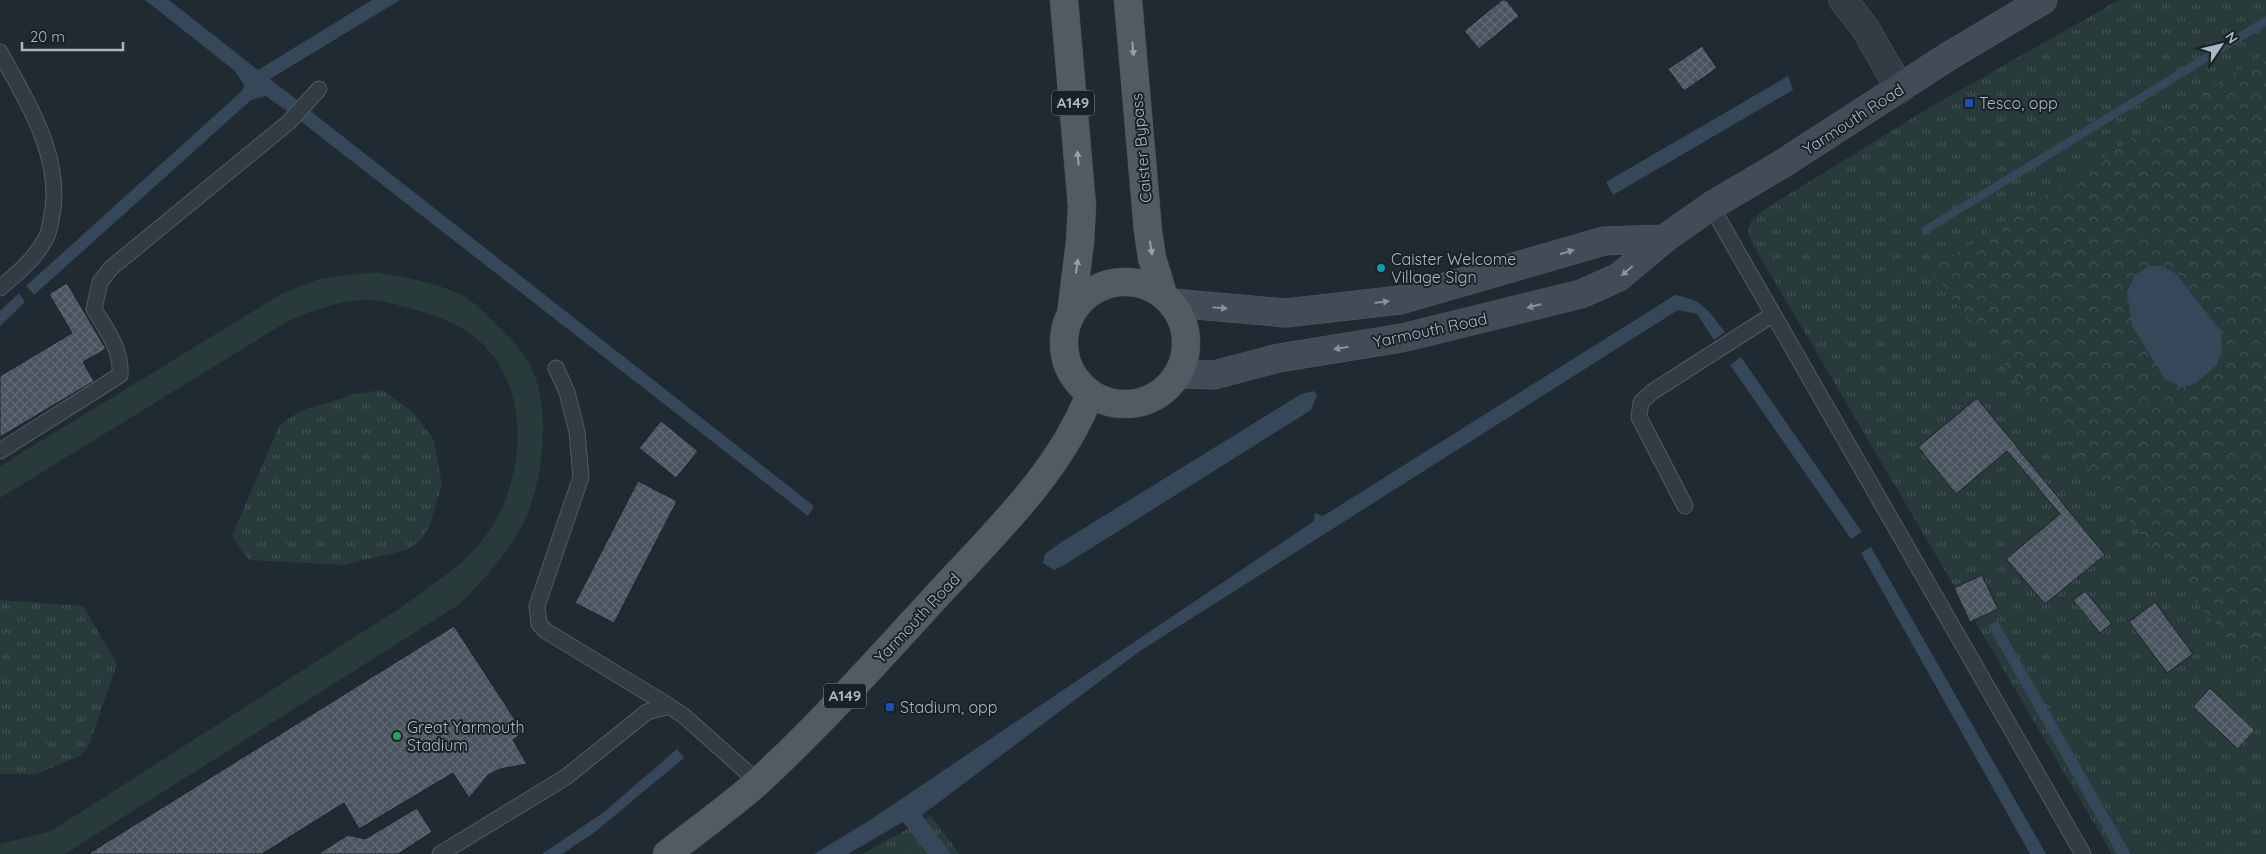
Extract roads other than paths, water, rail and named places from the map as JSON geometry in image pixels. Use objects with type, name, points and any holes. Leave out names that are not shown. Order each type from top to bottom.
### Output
[{"type":"main road","name":"A149","points":[[1064,0],[1082,206],[1070,314]]},
{"type":"main road","name":"Caister Bypass","points":[[1128,0],[1148,231],[1167,299]]},
{"type":"main road","points":[[1127,282],[1143,284],[1167,299],[1180,316],[1187,337],[1184,360],[1179,374],[1158,396],[1142,403],[1127,405],[1106,402],[1090,394],[1075,380],[1068,366],[1063,346],[1070,314],[1082,299],[1104,285],[1127,282]]},
{"type":"main road","name":"Yarmouth Road","points":[[666,854],[758,782],[843,698],[1007,521],[1044,474],[1079,423],[1090,394]]},
{"type":"street","points":[[1843,0],[1865,28],[1900,89]]},
{"type":"street","name":"Yarmouth Road","points":[[1179,374],[1214,375],[1279,358],[1402,338],[1581,294],[1619,277],[1664,239],[1711,206],[1782,164],[1948,56],[2043,0]]},
{"type":"street","points":[[1167,299],[1286,313],[1400,300],[1604,241],[1664,239]]},
{"type":"lane","points":[[0,52],[36,119],[51,166],[55,202],[47,237],[28,265],[0,288]]},
{"type":"lane","points":[[0,451],[120,375],[121,364],[116,347],[94,309],[100,282],[111,268],[288,122],[319,89]]},
{"type":"lane","points":[[1711,206],[2083,854]]},
{"type":"lane","points":[[1685,506],[1639,417],[1641,402],[1652,392],[1772,315]]},
{"type":"lane","points":[[556,368],[569,400],[576,432],[581,477],[537,606],[539,624],[546,631],[684,716],[758,782]]},
{"type":"lane","points":[[440,854],[566,777],[647,712],[669,706]]},
{"type":"water","points":[[145,0],[169,0],[258,70],[372,0],[400,0],[270,79],[301,103],[291,114],[266,96],[251,100],[34,295],[26,286],[243,90],[244,85],[235,71]]},
{"type":"water","points":[[2266,16],[2266,26],[1925,235],[1921,228]]},
{"type":"water","points":[[1788,76],[1793,90],[1613,195],[1606,182]]},
{"type":"water","points":[[308,109],[814,506],[808,516],[299,120]]},
{"type":"water","points":[[2149,266],[2162,266],[2175,273],[2221,331],[2222,349],[2217,365],[2195,384],[2182,387],[2165,379],[2132,326],[2127,292],[2135,275]]},
{"type":"water","points":[[19,293],[25,302],[0,326],[0,311]]},
{"type":"water","points":[[1675,295],[1699,303],[1710,313],[1725,332],[1714,340],[1697,314],[1678,310],[1140,651],[922,815],[951,854],[928,854],[903,822],[848,854],[814,854],[870,820],[1314,521],[1315,513],[1323,516]]},
{"type":"water","points":[[1741,357],[1862,532],[1851,539],[1730,365]]},
{"type":"water","points":[[1314,391],[1317,395],[1311,410],[1066,564],[1054,570],[1043,563],[1045,554],[1060,543],[1301,394]]},
{"type":"water","points":[[1871,547],[2046,854],[2030,854],[1861,553]]},
{"type":"water","points":[[1997,620],[2131,854],[2117,854],[1988,626]]},
{"type":"water","points":[[677,749],[684,758],[595,832],[562,854],[542,854],[604,812]]},
{"type":"place","name":"Tesco, opp","points":[[1969,103]]},
{"type":"place","name":"Caister Welcome Village Sign","points":[[1381,268]]},
{"type":"place","name":"Stadium, opp","points":[[890,707]]},
{"type":"place","name":"Great Yarmouth Stadium","points":[[397,736]]}]
